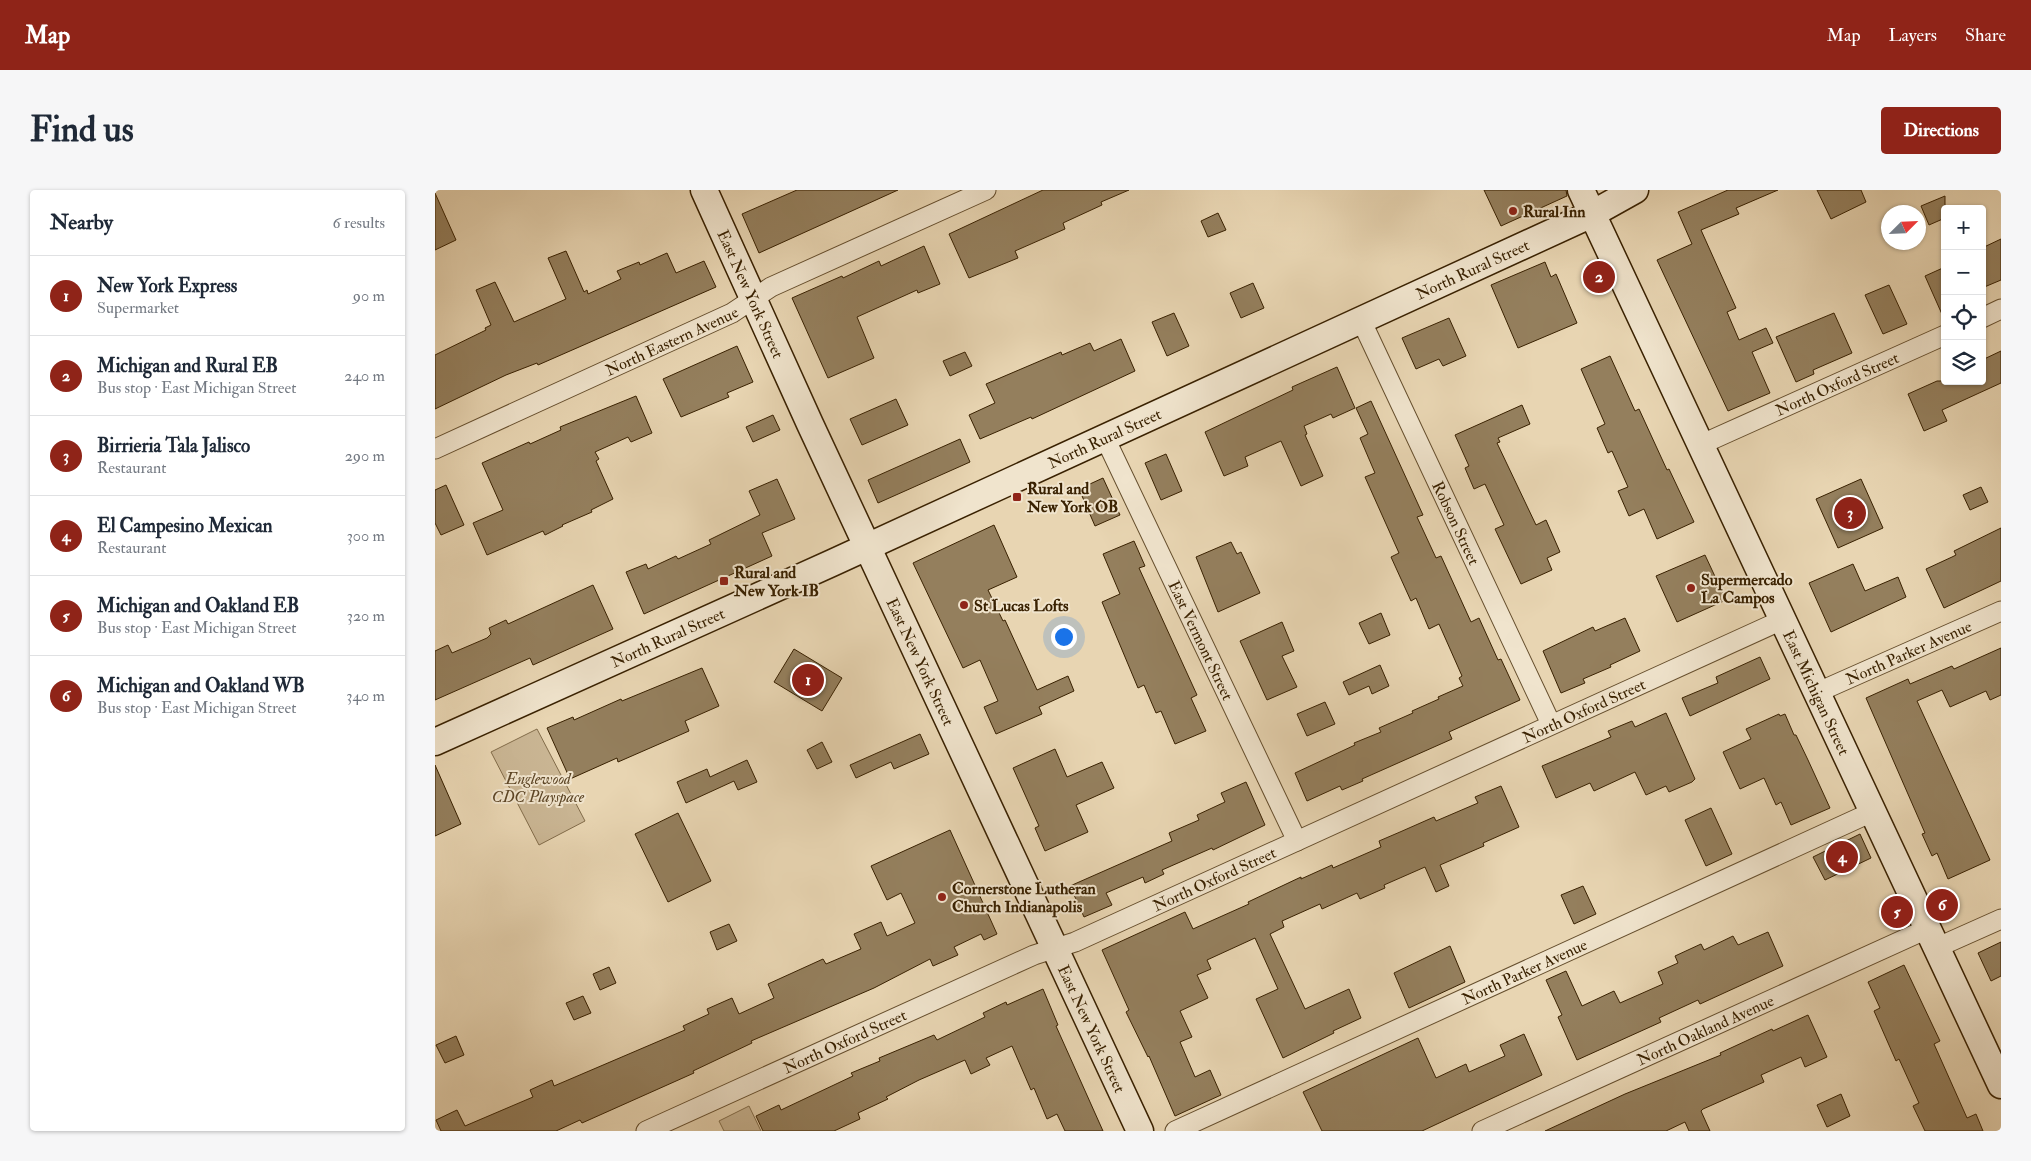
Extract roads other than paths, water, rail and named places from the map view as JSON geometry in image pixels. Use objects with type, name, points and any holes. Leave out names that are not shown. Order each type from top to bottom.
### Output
[{"type":"main road","name":"East New York Street","points":[[703,190],[1140,1131]]},
{"type":"main road","name":"East Michigan Street","points":[[1581,190],[2001,1086]]},
{"type":"main road","name":"North Rural Street","points":[[435,742],[1593,214],[1635,190]]},
{"type":"street","name":"North Eastern Avenue","points":[[435,449],[732,313],[771,287],[985,190]]},
{"type":"street","points":[[1986,316],[2001,309]]},
{"type":"street","name":"Robson Street","points":[[1361,320],[1551,724]]},
{"type":"street","name":"North Oxford Street","points":[[1700,445],[1941,337]]},
{"type":"street","name":"East Vermont Street","points":[[1105,438],[1297,841]]},
{"type":"street","name":"North Parker Avenue","points":[[1816,693],[2001,611]]},
{"type":"street","name":"North Oxford Street","points":[[646,1131],[1035,955],[1075,942],[1782,620]]},
{"type":"street","name":"North Parker Avenue","points":[[1175,1131],[1872,812]]},
{"type":"street","name":"North Oakland Avenue","points":[[1482,1131],[1932,938],[2001,919]]},
{"type":"place","name":"Rural Inn","points":[[1513,211]]},
{"type":"place","name":"Michigan and Rural EB","points":[[1599,277]]},
{"type":"place","name":"Rural and New York OB","points":[[1017,497]]},
{"type":"place","name":"Birrieria Tala Jalisco","points":[[1850,513]]},
{"type":"place","name":"Rural and New York IB","points":[[724,581]]},
{"type":"place","name":"Supermercado La Campos","points":[[1691,588]]},
{"type":"place","name":"St Lucas Lofts","points":[[964,605]]},
{"type":"place","name":"New York Express","points":[[808,680]]},
{"type":"place","name":"El Campesino Mexican","points":[[1842,857]]},
{"type":"place","name":"Cornerstone Lutheran Church Indianapolis","points":[[942,897]]},
{"type":"place","name":"Michigan and Oakland WB","points":[[1942,905]]},
{"type":"place","name":"Michigan and Oakland EB","points":[[1897,912]]},
{"type":"park label","name":"Englewood CDC Playspace","points":[[538,787]]}]
